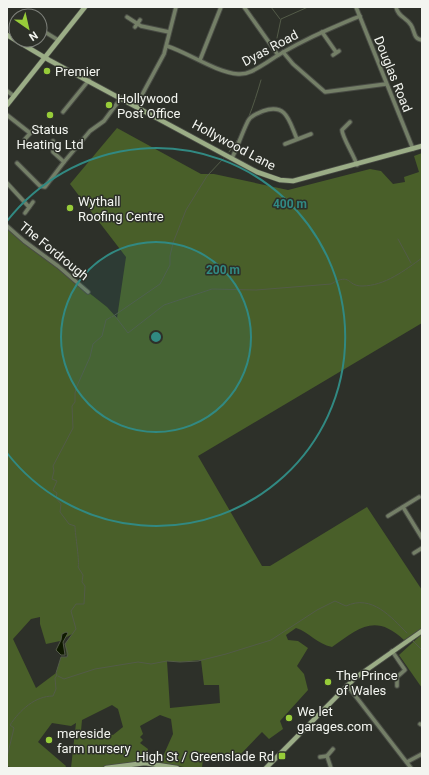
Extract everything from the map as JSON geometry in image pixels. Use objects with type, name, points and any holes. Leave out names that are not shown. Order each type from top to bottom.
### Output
[{"type":"street","points":[[7,104],[46,58],[58,40],[85,7]]},
{"type":"street","points":[[136,106],[162,60],[167,46],[176,7]]},
{"type":"street","points":[[200,60],[220,7]]},
{"type":"street","points":[[244,7],[278,55]]},
{"type":"street","name":"Douglas Road","points":[[356,7],[413,149]]},
{"type":"street","points":[[396,7],[397,12],[411,24],[413,34],[422,40]]},
{"type":"street","name":"Dyas Road","points":[[167,46],[226,72],[240,75],[254,70],[283,52],[322,32],[360,16]]},
{"type":"street","points":[[127,17],[138,24],[169,32]]},
{"type":"street","points":[[322,32],[336,53]]},
{"type":"street","points":[[48,33],[58,40]]},
{"type":"street","name":"Hollywood Lane","points":[[7,35],[46,58],[266,176],[286,181],[293,181],[422,146]]},
{"type":"street","points":[[283,52],[292,64],[325,92],[386,84]]},
{"type":"street","points":[[63,112],[89,80]]},
{"type":"street","points":[[7,91],[14,96]]},
{"type":"street","points":[[17,166],[43,188],[45,188],[90,131],[104,121],[121,98]]},
{"type":"street","points":[[67,106],[71,109]]},
{"type":"street","points":[[232,158],[242,138],[248,120],[252,116],[269,110],[279,109],[285,113],[296,139]]},
{"type":"street","points":[[7,115],[30,133]]},
{"type":"street","points":[[342,130],[350,122]]},
{"type":"street","points":[[25,139],[36,127]]},
{"type":"street","points":[[336,129],[342,130]]},
{"type":"street","points":[[342,130],[342,135],[352,151],[357,164]]},
{"type":"street","points":[[285,144],[311,134]]},
{"type":"street","points":[[53,140],[53,152],[64,162]]},
{"type":"street","points":[[7,183],[29,207]]},
{"type":"street","points":[[25,213],[33,202]]},
{"type":"street","name":"The Fordrough","points":[[7,226],[24,241],[58,266],[88,292]]},
{"type":"street","points":[[388,516],[420,497]]},
{"type":"street","points":[[403,507],[422,538]]},
{"type":"street","points":[[414,553],[422,548]]},
{"type":"street","points":[[266,768],[347,685],[364,671],[422,631]]},
{"type":"street","points":[[392,651],[405,670],[398,677],[397,686]]},
{"type":"street","points":[[347,685],[411,768]]},
{"type":"street","points":[[320,757],[327,756],[333,749]]},
{"type":"street","points":[[407,762],[422,754]]},
{"type":"street","points":[[327,756],[331,768]]},
{"type":"street","points":[[106,768],[145,763],[177,768]]},
{"type":"green space","points":[[117,128],[201,174],[214,174],[288,190],[370,169],[381,171],[393,184],[405,182],[404,177],[419,172],[414,156],[422,153],[422,323],[198,456],[262,566],[270,566],[367,507],[422,590],[422,629],[404,640],[394,632],[384,627],[376,625],[367,626],[359,629],[332,647],[296,628],[286,635],[288,640],[298,641],[308,648],[297,666],[304,674],[308,690],[280,721],[283,729],[269,739],[262,732],[239,756],[203,758],[202,768],[190,768],[160,763],[173,734],[171,719],[160,715],[140,726],[143,734],[140,737],[143,740],[140,743],[148,749],[145,760],[98,768],[71,768],[76,723],[71,726],[52,723],[38,742],[66,766],[65,768],[13,768],[7,766],[7,228],[107,307],[117,318],[126,257],[70,184]],"holes":[[[40,617],[40,624],[46,644],[60,641],[72,634],[65,644],[67,657],[61,657],[56,673],[36,688],[13,639],[31,619]],[[201,660],[204,685],[219,685],[220,703],[170,708],[167,661],[180,662]],[[112,705],[118,709],[123,727],[113,735],[81,731],[82,720]]]},
{"type":"green space","points":[[422,634],[422,688],[399,655]]},
{"type":"shaded area","points":[[66,632],[68,633],[63,642],[65,655],[61,655],[56,650],[62,634]]},
{"type":"waterway","points":[[271,7],[280,19]]},
{"type":"waterway","points":[[277,38],[281,19],[308,7]]},
{"type":"waterway","points":[[229,152],[240,136],[252,108],[261,80]]},
{"type":"waterway","points":[[112,317],[160,284],[170,265],[170,256],[173,243],[186,210],[207,176],[223,159]]},
{"type":"waterway","points":[[398,239],[411,263]]},
{"type":"waterway","points":[[115,316],[128,333],[164,305],[212,289],[256,290],[331,284],[342,279],[346,279],[357,285],[370,285],[387,280],[422,258]]},
{"type":"waterway","points":[[7,757],[14,728],[10,725],[14,719],[23,709],[34,701],[40,698],[53,696],[56,689],[56,673],[61,657],[67,657],[68,654],[65,644],[76,629],[71,611],[76,604],[84,604],[85,586],[82,582],[83,575],[78,567],[75,526],[69,524],[60,512],[61,504],[56,498],[57,493],[53,490],[57,481],[52,479],[54,471],[53,466],[73,428],[72,406],[75,402],[75,393],[90,357],[93,344],[102,336],[106,320],[111,317]]},
{"type":"waterway","points":[[58,676],[64,679],[95,669],[138,662],[151,664],[167,661],[198,661],[226,654],[271,640],[317,610],[335,601],[346,606],[355,603],[373,605],[388,614],[407,633]]},
{"type":"waterway","points":[[413,641],[422,650]]},
{"type":"place","name":"Premier","points":[[47,71]]},
{"type":"place","name":"Hollywood Post Office","points":[[109,105]]},
{"type":"place","name":"Status Heating Ltd","points":[[50,115]]},
{"type":"place","name":"Wythall Roofing Centre","points":[[70,208]]},
{"type":"place","name":"The Prince of Wales","points":[[328,682]]},
{"type":"place","name":"We let garages.com","points":[[289,718]]},
{"type":"place","name":"mereside farm nursery","points":[[49,740]]},
{"type":"place","name":"High St / Greenslade Rd","points":[[282,756]]}]
